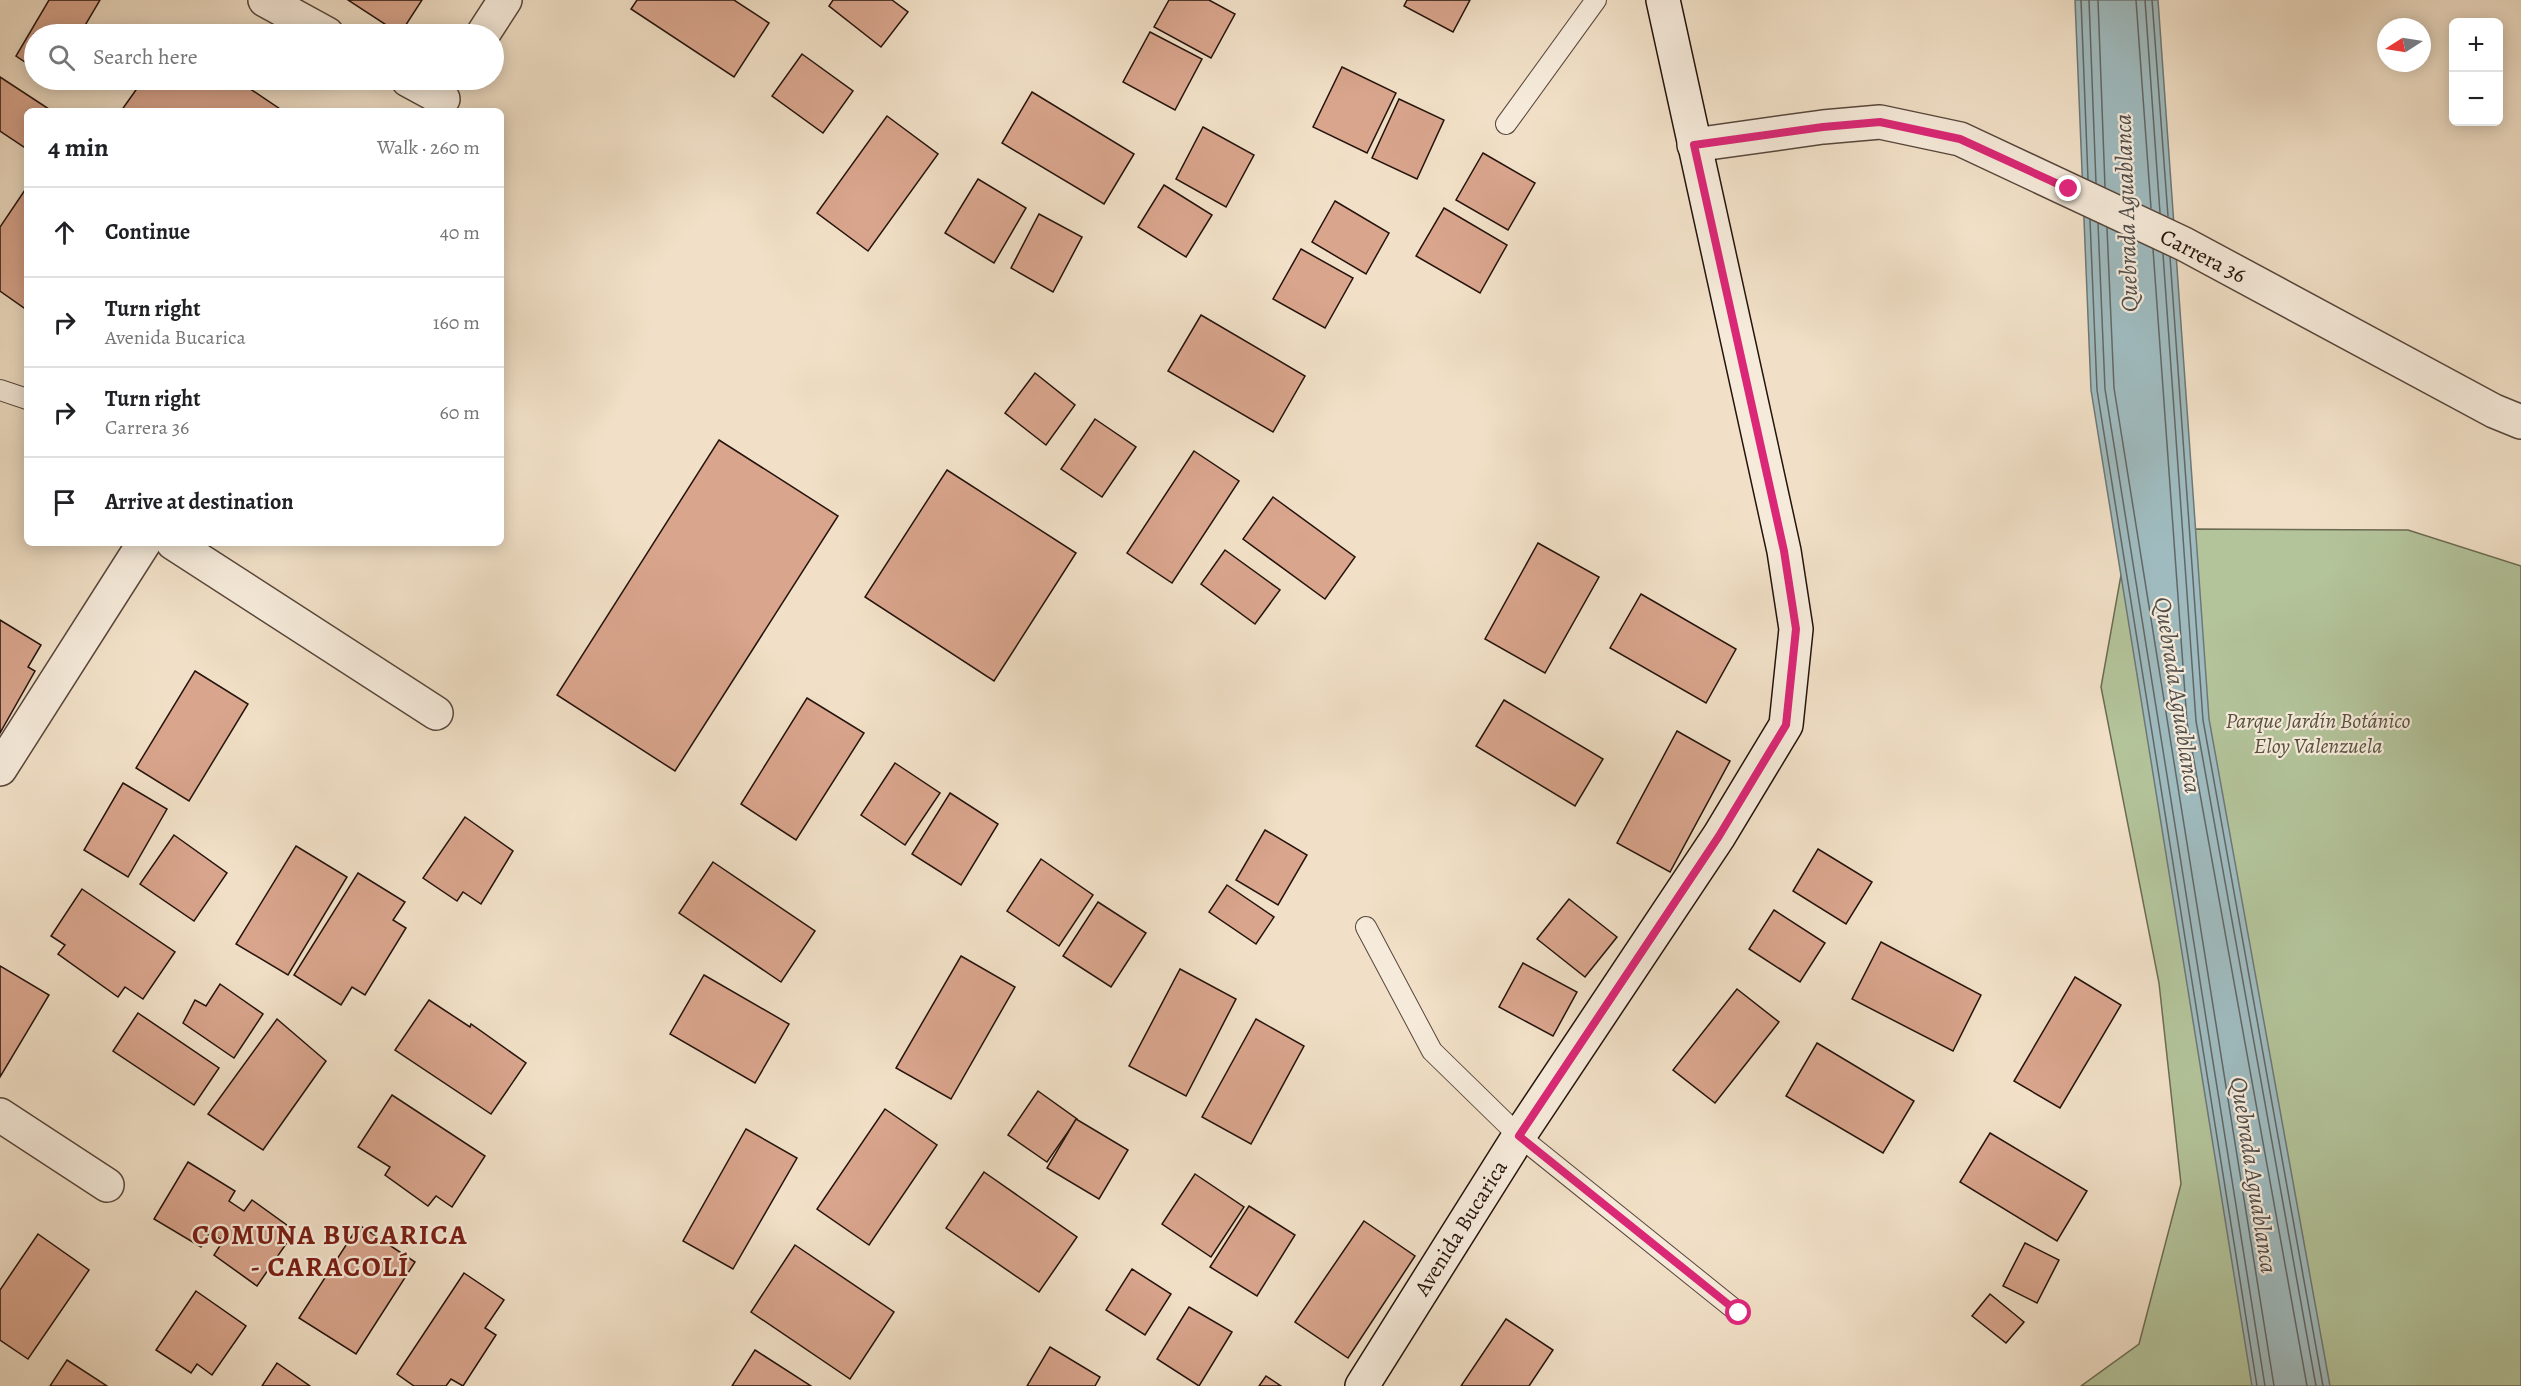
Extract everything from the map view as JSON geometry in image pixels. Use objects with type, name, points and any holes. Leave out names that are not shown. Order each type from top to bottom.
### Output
[{"type":"street","points":[[265,0],[309,24]]},
{"type":"street","points":[[489,24],[505,0]]},
{"type":"street","name":"Avenida Bucarica","points":[[1362,1386],[1519,1136],[1719,836],[1786,725],[1796,629],[1784,551],[1663,0]]},
{"type":"street","name":"Carrera 36","points":[[1694,145],[1823,127],[1880,122],[1960,139],[2184,244],[2485,406],[2521,422]]},
{"type":"street","points":[[0,769],[142,546]]},
{"type":"street","points":[[178,546],[436,713]]},
{"type":"street","points":[[0,1115],[107,1185]]},
{"type":"lane","points":[[1506,124],[1596,0]]},
{"type":"lane","points":[[0,390],[24,398]]},
{"type":"lane","points":[[1366,927],[1432,1051],[1519,1136],[1739,1313]]},
{"type":"green space","name":"Parque Jardín Botánico Eloy Valenzuela","points":[[2196,529],[2408,530],[2521,566],[2521,1386],[2081,1386],[2139,1344],[2181,1184],[2159,983],[2101,687],[2121,575],[2152,536]]},
{"type":"water","name":"Quebrada Aguablanca","points":[[2075,0],[2158,0],[2209,719],[2330,1386],[2252,1386],[2091,390]]},
{"type":"building","points":[[49,0],[100,0],[86,24],[35,24]]},
{"type":"building","points":[[348,0],[422,0],[406,24],[385,24]]},
{"type":"building","points":[[637,0],[734,0],[769,23],[734,77],[631,9]]},
{"type":"building","points":[[833,0],[892,0],[908,12],[881,47],[829,6]]},
{"type":"building","points":[[1169,0],[1209,0],[1235,14],[1211,58],[1154,27]]},
{"type":"building","points":[[1407,0],[1470,0],[1453,32],[1404,6]]},
{"type":"building","points":[[1150,32],[1202,59],[1175,110],[1123,82]]},
{"type":"building","points":[[24,42],[24,61],[16,56]]},
{"type":"building","points":[[802,54],[853,91],[823,133],[772,96]]},
{"type":"building","points":[[1342,67],[1396,93],[1367,153],[1313,127]]},
{"type":"building","points":[[0,77],[47,108],[24,108],[24,147],[0,131]]},
{"type":"building","points":[[136,90],[252,90],[279,108],[123,108]]},
{"type":"building","points":[[1032,92],[1134,154],[1104,204],[1002,143]]},
{"type":"building","points":[[1399,99],[1444,120],[1417,179],[1372,158]]},
{"type":"building","points":[[887,116],[938,154],[868,251],[817,213]]},
{"type":"building","points":[[1203,127],[1254,155],[1226,207],[1176,179]]},
{"type":"building","points":[[1483,153],[1535,183],[1508,230],[1456,200]]},
{"type":"building","points":[[978,179],[1026,208],[994,263],[945,233]]},
{"type":"building","points":[[1164,185],[1212,215],[1186,257],[1138,227]]},
{"type":"building","points":[[24,191],[24,308],[0,291],[0,227]]},
{"type":"building","points":[[1335,201],[1389,233],[1366,274],[1312,242]]},
{"type":"building","points":[[1444,208],[1507,245],[1480,293],[1416,256]]},
{"type":"building","points":[[1039,214],[1082,237],[1053,292],[1011,268]]},
{"type":"building","points":[[1301,249],[1353,278],[1325,328],[1273,299]]},
{"type":"building","points":[[1201,315],[1305,376],[1273,432],[1168,371]]},
{"type":"building","points":[[1035,373],[1075,405],[1046,445],[1005,413]]},
{"type":"building","points":[[1095,419],[1136,447],[1102,497],[1061,469]]},
{"type":"building","points":[[719,440],[838,516],[675,771],[557,695]]},
{"type":"building","points":[[1194,451],[1239,481],[1172,583],[1127,553]]},
{"type":"building","points":[[947,470],[1076,553],[994,681],[865,597]]},
{"type":"building","points":[[1273,497],[1355,557],[1325,599],[1243,539]]},
{"type":"building","points":[[1538,543],[1599,577],[1545,673],[1485,639]]},
{"type":"building","points":[[1225,550],[1280,590],[1255,624],[1201,584]]},
{"type":"building","points":[[1641,594],[1736,649],[1706,703],[1610,648]]},
{"type":"building","points":[[0,620],[41,645],[28,667],[35,671],[0,733]]},
{"type":"building","points":[[195,671],[248,704],[189,801],[136,768]]},
{"type":"building","points":[[807,698],[864,733],[796,840],[741,804]]},
{"type":"building","points":[[1504,700],[1603,759],[1575,806],[1476,746]]},
{"type":"building","points":[[1677,731],[1730,761],[1670,872],[1617,843]]},
{"type":"building","points":[[895,763],[940,793],[905,845],[861,815]]},
{"type":"building","points":[[123,783],[167,809],[128,877],[84,850]]},
{"type":"building","points":[[950,793],[998,824],[961,885],[912,854]]},
{"type":"building","points":[[465,817],[513,851],[481,904],[463,892],[457,901],[423,878]]},
{"type":"building","points":[[1265,830],[1307,855],[1278,905],[1236,880]]},
{"type":"building","points":[[174,835],[227,873],[194,921],[140,884]]},
{"type":"building","points":[[296,846],[347,877],[288,975],[236,944]]},
{"type":"building","points":[[1818,849],[1872,882],[1846,924],[1793,891]]},
{"type":"building","points":[[1041,859],[1093,895],[1059,946],[1007,911]]},
{"type":"building","points":[[713,862],[815,931],[781,982],[679,913]]},
{"type":"building","points":[[358,873],[405,902],[393,920],[406,928],[365,995],[352,987],[341,1005],[294,975]]},
{"type":"building","points":[[1227,885],[1274,917],[1256,944],[1209,912]]},
{"type":"building","points":[[82,889],[175,952],[143,999],[125,987],[118,997],[58,954],[65,945],[51,936]]},
{"type":"building","points":[[1569,899],[1617,937],[1585,977],[1537,939]]},
{"type":"building","points":[[1098,902],[1146,933],[1111,987],[1063,956]]},
{"type":"building","points":[[1774,910],[1825,943],[1800,982],[1749,949]]},
{"type":"building","points":[[1881,942],[1981,995],[1953,1051],[1852,999]]},
{"type":"building","points":[[961,956],[1015,987],[951,1099],[896,1068]]},
{"type":"building","points":[[1523,963],[1577,992],[1553,1036],[1499,1007]]},
{"type":"building","points":[[0,966],[49,995],[0,1077]]},
{"type":"building","points":[[1180,969],[1236,999],[1186,1096],[1129,1066]]},
{"type":"building","points":[[704,975],[789,1024],[755,1083],[670,1034]]},
{"type":"building","points":[[2075,977],[2121,1005],[2060,1108],[2014,1081]]},
{"type":"building","points":[[220,984],[263,1014],[234,1058],[183,1023],[195,1000],[206,1006]]},
{"type":"building","points":[[1737,989],[1779,1022],[1715,1103],[1673,1070]]},
{"type":"building","points":[[429,1000],[470,1027],[471,1024],[526,1063],[491,1114],[395,1050]]},
{"type":"building","points":[[138,1013],[219,1068],[194,1105],[113,1051]]},
{"type":"building","points":[[277,1019],[326,1061],[263,1150],[208,1114]]},
{"type":"building","points":[[1256,1019],[1304,1046],[1251,1144],[1202,1117]]},
{"type":"building","points":[[1817,1043],[1914,1101],[1883,1153],[1786,1096]]},
{"type":"building","points":[[1038,1091],[1077,1119],[1047,1162],[1008,1135]]},
{"type":"building","points":[[392,1095],[485,1156],[452,1207],[436,1196],[428,1206],[385,1175],[390,1167],[358,1147]]},
{"type":"building","points":[[885,1109],[937,1145],[869,1245],[817,1209]]},
{"type":"building","points":[[1076,1119],[1128,1150],[1099,1199],[1047,1168]]},
{"type":"building","points":[[746,1129],[797,1158],[733,1269],[683,1241]]},
{"type":"building","points":[[1990,1133],[2087,1191],[2057,1241],[1960,1182]]},
{"type":"building","points":[[188,1162],[235,1191],[229,1201],[244,1211],[252,1200],[295,1231],[257,1286],[214,1255],[223,1241],[210,1232],[201,1247],[154,1219]]},
{"type":"building","points":[[984,1172],[1077,1237],[1039,1292],[946,1228]]},
{"type":"building","points":[[1195,1174],[1244,1207],[1211,1257],[1162,1224]]},
{"type":"building","points":[[1249,1206],[1295,1235],[1257,1296],[1210,1267]]},
{"type":"building","points":[[1364,1221],[1415,1256],[1348,1358],[1295,1322]]},
{"type":"building","points":[[359,1225],[415,1262],[356,1354],[299,1318]]},
{"type":"building","points":[[38,1234],[89,1270],[28,1359],[0,1340],[0,1290]]},
{"type":"building","points":[[2025,1243],[2059,1260],[2037,1303],[2003,1286]]},
{"type":"building","points":[[795,1245],[894,1312],[850,1379],[751,1312]]},
{"type":"building","points":[[1132,1269],[1171,1294],[1145,1335],[1106,1310]]},
{"type":"building","points":[[464,1273],[504,1300],[485,1328],[496,1335],[463,1386],[451,1379],[446,1386],[414,1386],[397,1374]]},
{"type":"building","points":[[196,1291],[246,1326],[212,1375],[197,1364],[191,1373],[156,1350]]},
{"type":"building","points":[[1990,1294],[2024,1322],[2006,1343],[1972,1316]]},
{"type":"building","points":[[1189,1307],[1232,1332],[1199,1386],[1157,1359]]},
{"type":"building","points":[[1506,1319],[1553,1350],[1529,1386],[1461,1386]]},
{"type":"building","points":[[1050,1347],[1100,1377],[1095,1386],[1027,1386]]},
{"type":"building","points":[[755,1350],[811,1386],[732,1386]]},
{"type":"building","points":[[67,1360],[107,1386],[50,1386]]},
{"type":"building","points":[[277,1363],[310,1386],[262,1386]]},
{"type":"building","points":[[1266,1376],[1281,1386],[1259,1386]]},
{"type":"district","name":"COMUNA BUCARICA - CARACOLÍ","points":[[330,1251]]},
{"type":"route","points":[[1739,1313],[1519,1136],[1719,836],[1786,725],[1796,629],[1784,551],[1694,145],[1823,127],[1880,122],[1960,139],[2069,189]]}]
